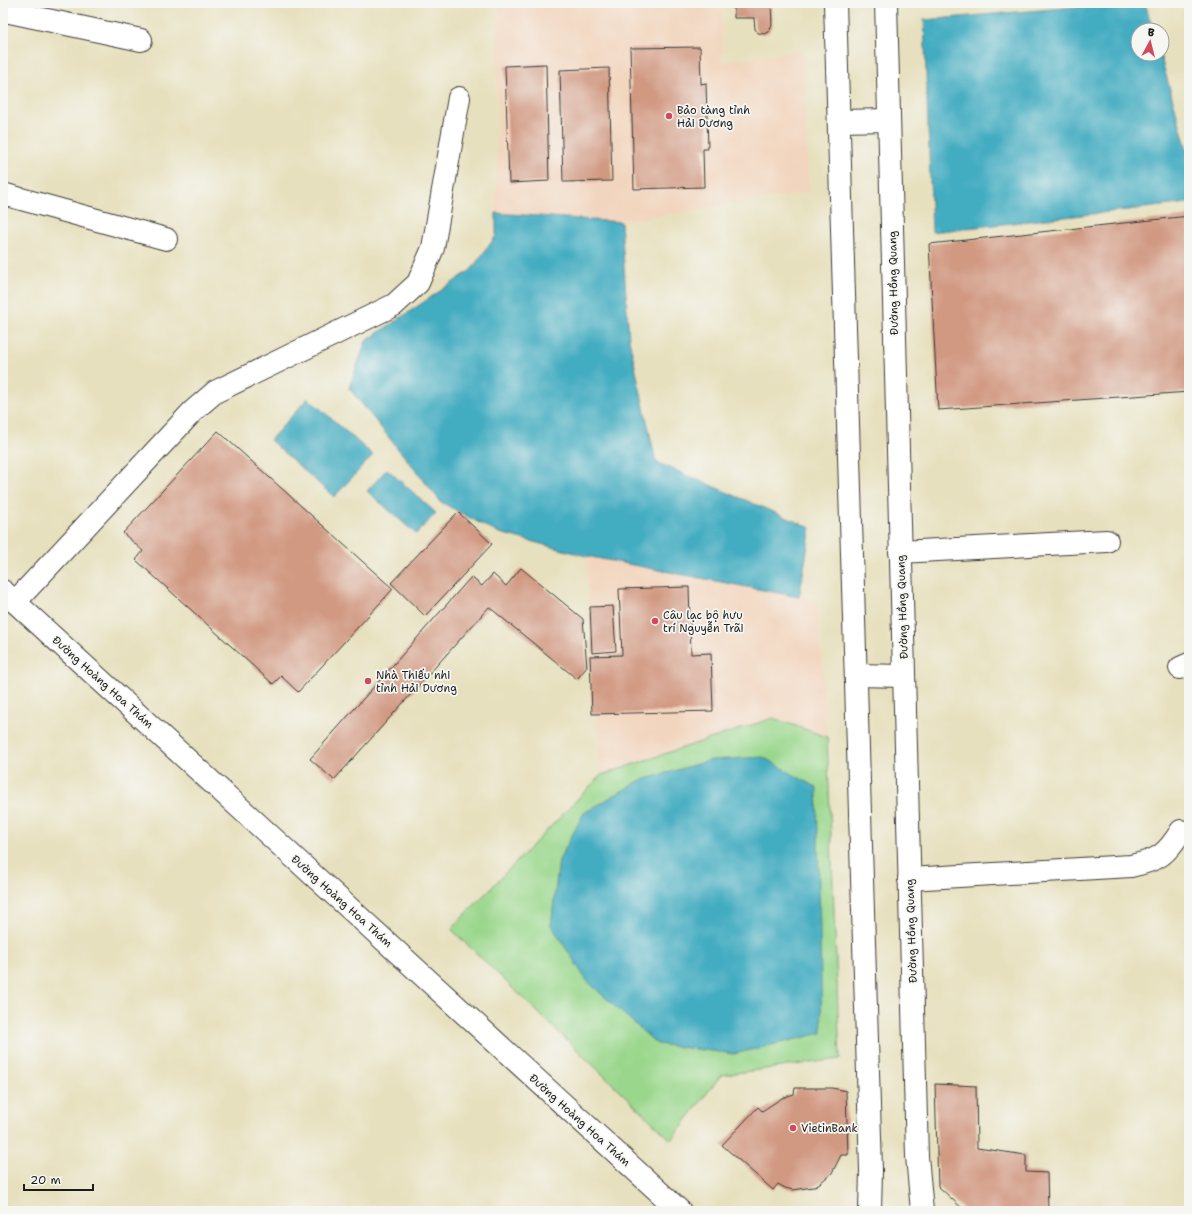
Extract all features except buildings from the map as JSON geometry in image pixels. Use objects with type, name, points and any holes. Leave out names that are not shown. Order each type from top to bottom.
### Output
[{"type":"street","points":[[836,3],[871,1154],[870,1211]]},
{"type":"street","name":"Đường Hồng Quang","points":[[886,3],[917,1156],[922,1211]]},
{"type":"street","points":[[5,11],[141,40]]},
{"type":"street","points":[[9,596],[193,411],[215,392],[394,305],[418,283],[433,248],[459,98]]},
{"type":"street","points":[[839,121],[889,120]]},
{"type":"street","points":[[3,194],[166,239]]},
{"type":"street","points":[[900,552],[1107,541]]},
{"type":"street","name":"Đường Hoàng Hoa Thám","points":[[9,596],[680,1211]]},
{"type":"street","points":[[856,675],[904,676]]},
{"type":"street","points":[[909,879],[1131,866],[1149,862],[1162,856],[1181,831]]},
{"type":"shaded area","points":[[501,3],[722,3],[722,62],[802,51],[809,192],[621,222],[496,213],[498,17]]},
{"type":"shaded area","points":[[586,556],[817,600],[827,737],[773,718],[601,775]]},
{"type":"green space","points":[[773,718],[827,737],[840,1059],[721,1075],[671,1140],[451,929],[601,775]]},
{"type":"water","points":[[1121,3],[1145,3],[1151,22],[1130,22],[1130,62],[1162,62],[1189,157],[1189,203],[932,232],[924,20]]},
{"type":"water","points":[[496,213],[621,222],[629,339],[656,462],[811,528],[799,597],[586,556],[496,532],[441,502],[349,388],[366,341],[471,270],[496,236]]},
{"type":"water","points":[[308,398],[373,455],[334,497],[270,440]]},
{"type":"water","points":[[387,469],[436,513],[416,534],[367,491]]},
{"type":"water","points":[[763,757],[817,788],[822,1033],[734,1054],[657,1044],[587,981],[551,925],[559,860],[584,813],[639,781],[711,760]]},
{"type":"place","name":"Bảo tàng tỉnh Hải Dương","points":[[669,116]]},
{"type":"place","name":"Câu lạc bộ hưu trí Nguyễn Trãi","points":[[655,621]]},
{"type":"place","name":"Nhà Thiếu nhi tỉnh Hải Dương","points":[[368,681]]},
{"type":"place","name":"VietinBank","points":[[793,1128]]}]
